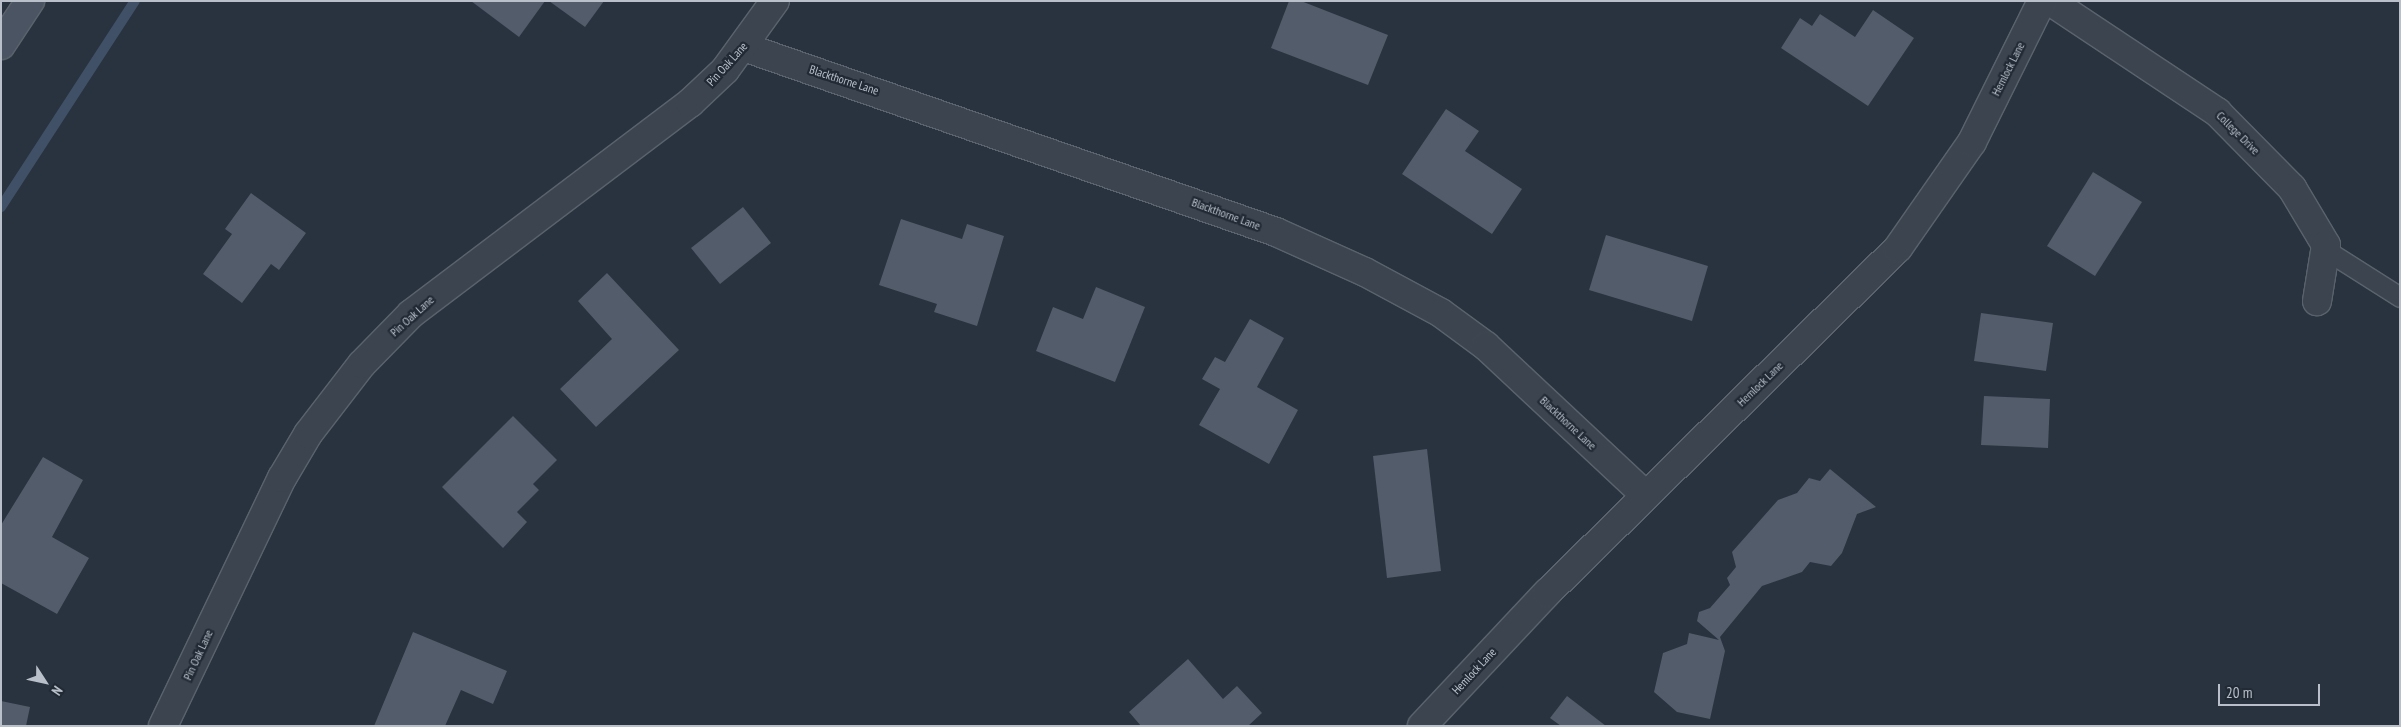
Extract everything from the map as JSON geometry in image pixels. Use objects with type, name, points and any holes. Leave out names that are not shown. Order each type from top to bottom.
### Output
[{"type":"main road","points":[[1,44],[30,1]]},
{"type":"street","name":"Pin Oak Lane","points":[[163,726],[282,478],[308,434],[362,364],[411,314],[690,102],[744,47],[775,1]]},
{"type":"street","name":"Hemlock Lane","points":[[1422,726],[1645,495],[1865,283],[1923,216],[1972,142],[2042,1]]},
{"type":"street","name":"College Drive","points":[[2050,1],[2217,112],[2292,188],[2326,250]]},
{"type":"street","name":"Blackthorne Lane","points":[[744,47],[1276,232],[1365,272],[1441,313],[1486,346],[1645,495]]},
{"type":"street","points":[[2317,301],[2326,250]]},
{"type":"lane","points":[[2326,250],[2400,297]]},
{"type":"building","points":[[471,1],[545,1],[519,37]]},
{"type":"building","points":[[549,1],[604,1],[585,27]]},
{"type":"building","points":[[1289,1],[1301,1],[1388,35],[1368,85],[1271,48]]},
{"type":"building","points":[[1873,10],[1914,38],[1868,106],[1781,48],[1800,18],[1812,26],[1820,14],[1855,37]]},
{"type":"building","points":[[1446,109],[1479,131],[1465,151],[1522,189],[1492,234],[1402,174]]},
{"type":"building","points":[[2093,172],[2142,202],[2095,276],[2047,246]]},
{"type":"building","points":[[251,193],[306,233],[279,270],[271,264],[242,303],[203,274],[232,234],[225,229]]},
{"type":"building","points":[[743,207],[771,243],[720,284],[691,248]]},
{"type":"building","points":[[901,219],[962,239],[967,224],[1004,236],[977,326],[934,312],[937,304],[879,285]]},
{"type":"building","points":[[1606,235],[1708,266],[1692,321],[1589,290]]},
{"type":"building","points":[[607,273],[679,350],[596,427],[560,389],[612,339],[578,301]]},
{"type":"building","points":[[1096,287],[1145,307],[1115,382],[1036,351],[1053,307],[1083,319]]},
{"type":"building","points":[[1981,313],[2053,323],[2046,371],[1974,361]]},
{"type":"building","points":[[1250,319],[1284,338],[1257,387],[1298,410],[1269,464],[1199,425],[1220,389],[1202,379],[1215,357],[1225,362]]},
{"type":"building","points":[[1984,396],[2050,399],[2048,448],[1981,445]]},
{"type":"building","points":[[513,416],[557,460],[533,484],[539,490],[517,512],[527,522],[503,548],[442,487]]},
{"type":"building","points":[[1427,449],[1441,571],[1387,578],[1373,456]]},
{"type":"building","points":[[43,457],[83,480],[52,537],[89,558],[57,614],[1,583],[1,525]]},
{"type":"building","points":[[1830,469],[1876,507],[1857,514],[1842,553],[1831,566],[1810,562],[1802,572],[1762,586],[1720,637],[1725,651],[1710,719],[1677,712],[1654,692],[1663,653],[1687,644],[1689,633],[1719,640],[1697,621],[1699,612],[1710,608],[1730,585],[1727,578],[1736,567],[1732,552],[1778,500],[1797,493],[1809,478],[1820,481]]},
{"type":"building","points":[[413,632],[507,671],[493,704],[461,690],[445,726],[374,726]]},
{"type":"building","points":[[1188,659],[1223,699],[1237,686],[1262,713],[1248,726],[1141,726],[1129,712]]},
{"type":"building","points":[[1567,696],[1606,726],[1561,726],[1550,718]]},
{"type":"building","points":[[1,701],[30,707],[26,726],[1,726]]},
{"type":"waterway","points":[[1,207],[135,1]]}]
